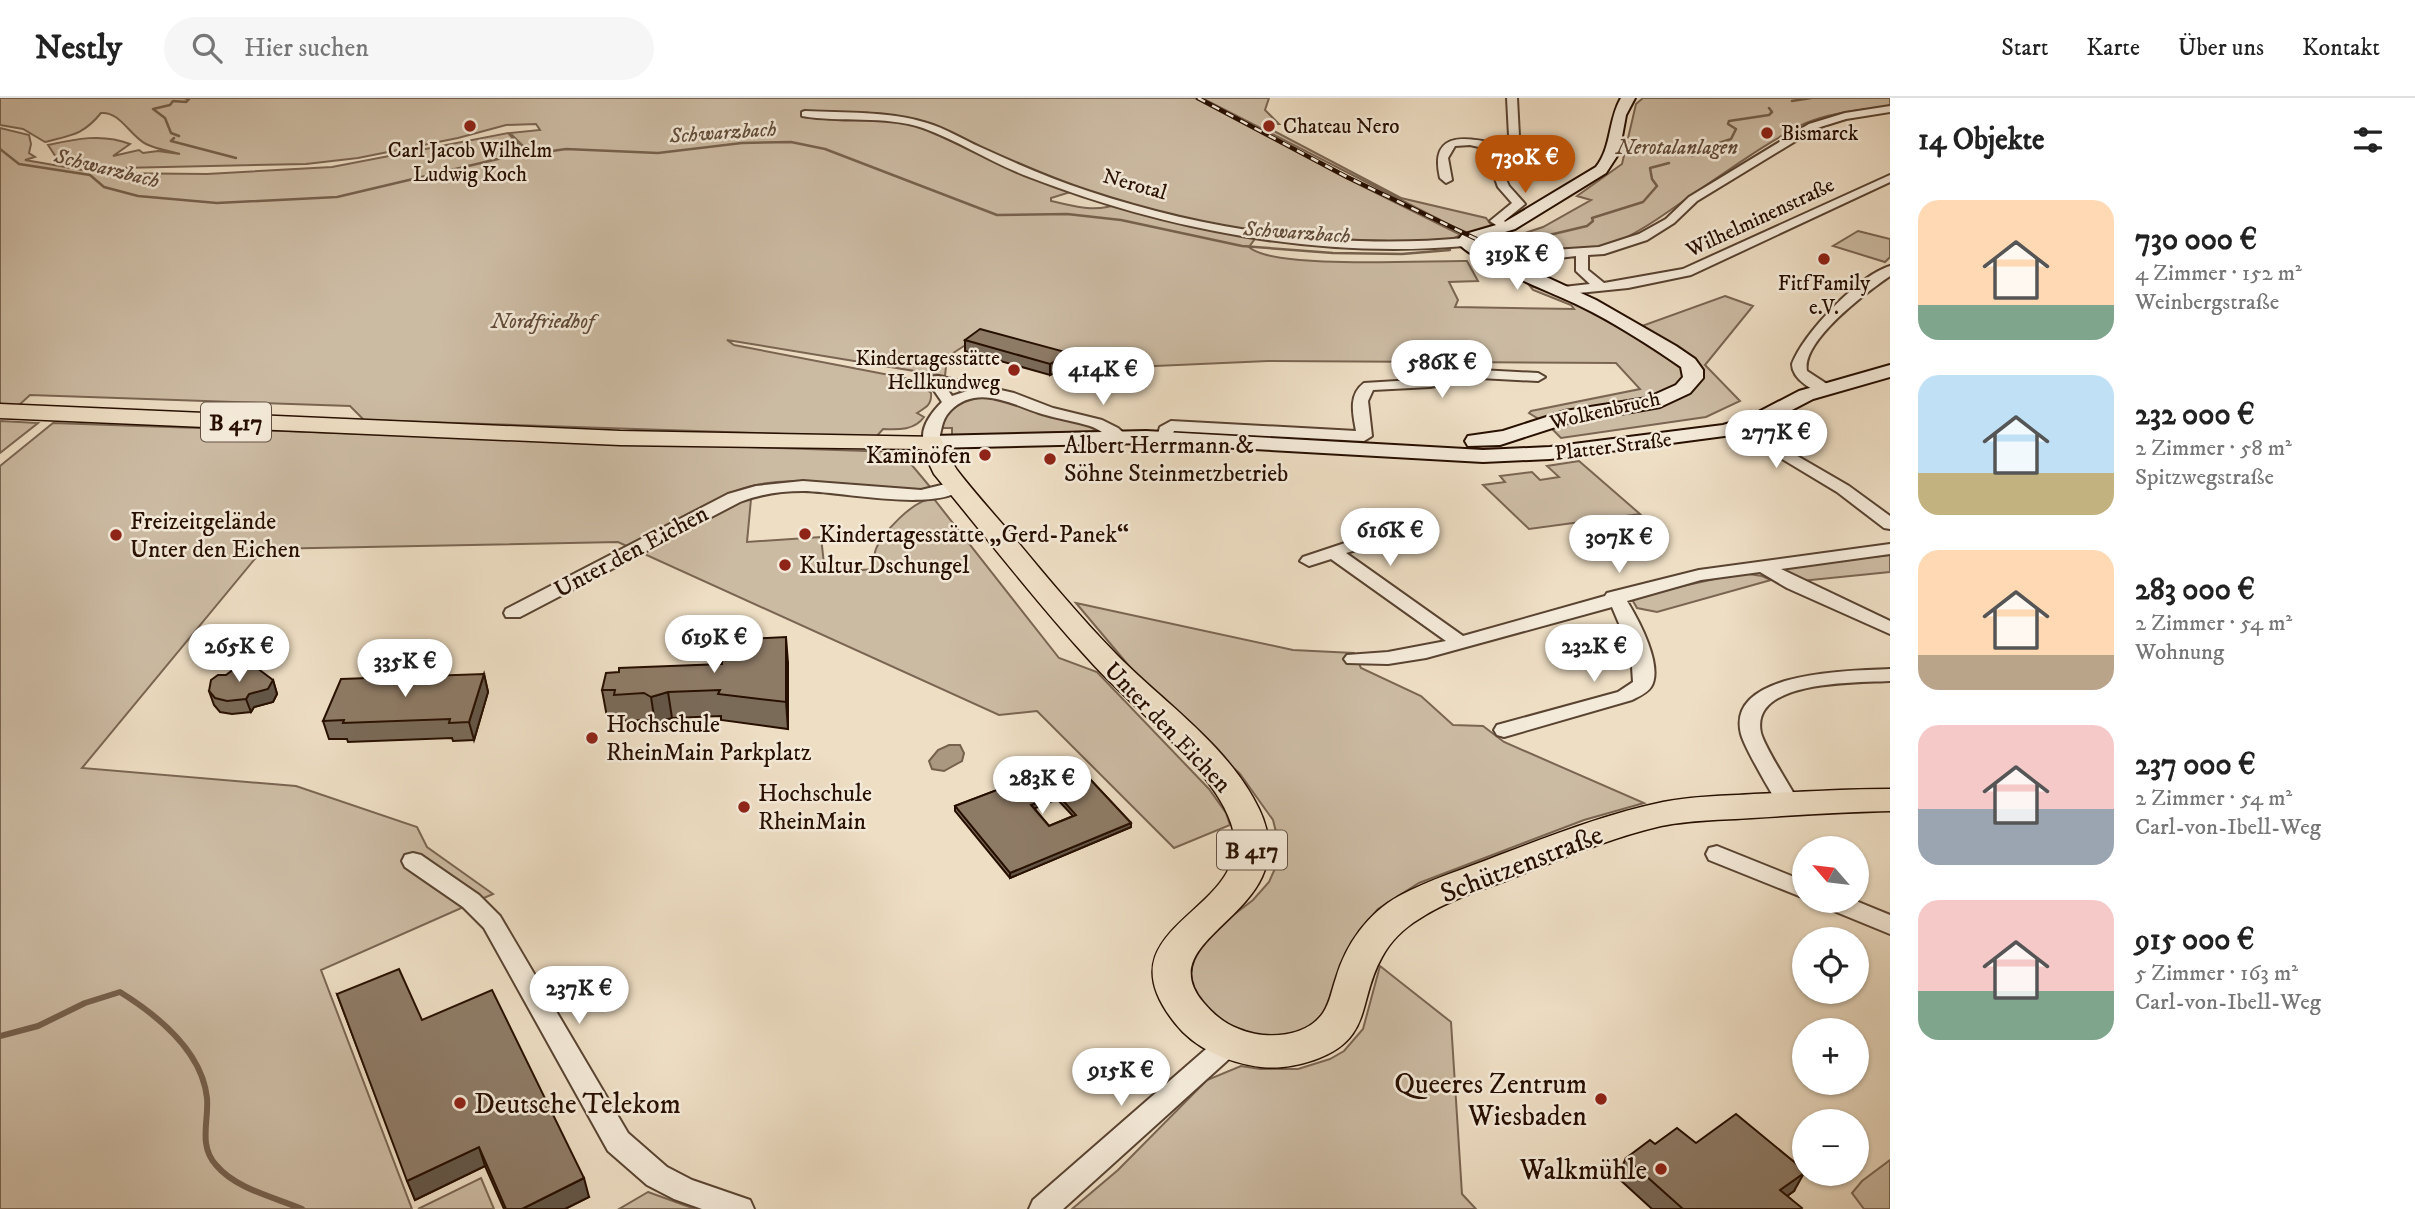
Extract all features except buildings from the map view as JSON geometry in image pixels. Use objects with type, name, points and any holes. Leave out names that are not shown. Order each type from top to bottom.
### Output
[{"type":"main road","name":"B 417","points":[[0,411],[620,438],[931,442]]},
{"type":"main road","name":"Unter den Eichen","points":[[931,442],[951,478],[1102,657],[1211,767],[1243,810],[1251,838],[1248,870],[1238,888],[1184,939],[1173,957],[1171,968],[1174,989],[1185,1010],[1205,1029],[1230,1043]]},
{"type":"main road","name":"Schützenstraße","points":[[1230,1043],[1275,1051],[1303,1047],[1326,1036],[1342,1019],[1360,963],[1372,942],[1405,910],[1432,896],[1548,850],[1644,819],[1693,810],[1890,800]]},
{"type":"street","points":[[1505,227],[1496,220],[1519,204],[1500,179],[1499,164],[1515,131],[1512,98]]},
{"type":"street","name":"Nerotal","points":[[805,114],[889,119],[923,125],[1030,174],[1086,194],[1183,221],[1355,246],[1410,247],[1465,242],[1471,237],[1505,227],[1585,180],[1605,165],[1616,146],[1621,114],[1628,98]]},
{"type":"street","points":[[1465,242],[1497,261],[1538,254],[1608,249],[1652,233],[1670,221],[1693,199],[1812,126],[1845,116],[1890,109]]},
{"type":"street","points":[[1443,160],[1433,158],[1434,148],[1454,136]]},
{"type":"street","points":[[1446,180],[1443,160],[1448,147],[1465,141],[1507,150]]},
{"type":"street","name":"Wilhelminenstraße","points":[[1559,291],[1672,277],[1707,265],[1784,225],[1890,178]]},
{"type":"street","points":[[1581,252],[1582,271],[1601,287]]},
{"type":"street","name":"Wolkenbruch","points":[[1366,442],[1506,439],[1566,416],[1651,402],[1691,382],[1694,373],[1688,363],[1605,313],[1497,261]]},
{"type":"street","points":[[1825,389],[1801,372],[1801,359],[1820,329],[1837,310],[1890,270]]},
{"type":"street","name":"Platter Straße","points":[[931,442],[1165,437],[1366,442],[1483,456],[1529,455],[1700,435],[1739,427],[1825,389],[1890,371]]},
{"type":"street","points":[[1366,442],[1360,395],[1363,389],[1369,386],[1430,383],[1480,374],[1538,377]]},
{"type":"street","points":[[949,402],[936,383],[938,380],[998,394],[1104,426],[1119,436]]},
{"type":"street","points":[[931,442],[930,433],[949,402],[970,395],[998,394]]},
{"type":"street","points":[[1739,427],[1831,482],[1890,524]]},
{"type":"street","points":[[951,478],[950,456],[972,440]]},
{"type":"street","name":"Unter den Eichen","points":[[513,613],[734,498],[760,488],[785,485],[920,495],[951,478]]},
{"type":"street","points":[[1309,561],[1354,545]]},
{"type":"street","points":[[1354,659],[1403,656],[1699,575],[1890,549]]},
{"type":"street","points":[[1333,552],[1460,642]]},
{"type":"street","points":[[1761,565],[1793,584],[1890,628]]},
{"type":"street","points":[[1504,730],[1625,696],[1642,685],[1645,674],[1641,654],[1626,613],[1613,597]]},
{"type":"street","points":[[1789,804],[1751,733],[1750,720],[1756,704],[1778,689],[1802,682],[1890,675]]},
{"type":"street","points":[[1717,854],[1792,885]]},
{"type":"street","points":[[413,861],[471,901],[492,922],[618,1142],[657,1176],[684,1190],[740,1209]]},
{"type":"street","points":[[1863,914],[1890,925]]},
{"type":"street","points":[[1043,1209],[1230,1043]]},
{"type":"green space","name":"Nordfriedhof","points":[[0,98],[1195,98],[1461,235],[1442,242],[1391,246],[1333,242],[1260,232],[1249,247],[1264,254],[1288,259],[1319,261],[1467,261],[1478,281],[1449,282],[1458,300],[1455,307],[1574,309],[1571,305],[1533,290],[1529,285],[1569,299],[1684,363],[1688,379],[1656,398],[1542,421],[1529,413],[1640,389],[1616,363],[1268,361],[1110,368],[984,333],[947,357],[945,376],[727,340],[734,345],[905,378],[919,382],[931,393],[928,405],[917,413],[924,417],[920,421],[906,428],[883,429],[876,437],[364,420],[350,406],[30,395],[18,406],[0,405],[0,128],[29,135],[29,153],[35,157],[25,160],[100,173],[207,174],[332,167],[508,133],[524,150],[526,149],[510,133],[540,130],[536,124],[506,125],[458,138],[358,158],[306,164],[120,168],[62,160],[65,158],[56,157],[48,145],[99,138],[130,144],[113,156],[139,150],[143,153],[158,151],[180,154],[146,144],[108,113],[101,113],[76,133],[45,142],[23,129],[0,125]],"holes":[[[1080,189],[1121,203],[1103,208],[1086,208],[1051,201],[1051,198]]]},
{"type":"green space","points":[[1202,98],[1269,98],[1265,110],[1279,124],[1265,124],[1265,129],[1274,131],[1401,198],[1486,218],[1492,226],[1468,233],[1452,226]]},
{"type":"green space","name":"Nerotalanlagen","points":[[1643,98],[1890,98],[1890,106],[1837,114],[1806,123],[1762,148],[1646,226],[1615,242],[1582,250],[1564,249],[1525,233],[1543,227],[1591,200],[1577,196],[1622,164],[1636,104]]},
{"type":"green space","points":[[1858,231],[1890,239],[1890,257],[1885,262],[1833,246]]},
{"type":"green space","points":[[1725,296],[1753,306],[1705,365],[1740,401],[1706,417],[1561,438],[1548,425],[1654,405],[1700,375],[1639,327]]},
{"type":"green space","points":[[990,396],[1090,425],[1102,431],[952,436],[952,428],[940,428],[948,414],[959,404]]},
{"type":"green space","points":[[0,421],[38,423],[0,453]]},
{"type":"green space","points":[[53,423],[896,452],[906,458],[931,488],[906,490],[790,481],[753,486],[736,491],[751,499],[747,542],[821,537],[825,573],[874,569],[875,552],[883,536],[908,510],[926,500],[934,499],[1059,658],[1097,672],[1209,789],[1226,813],[1230,825],[1174,848],[1037,711],[999,715],[618,542],[263,549],[82,768],[296,786],[417,827],[427,847],[493,894],[321,970],[412,1209],[0,1209],[0,466]]},
{"type":"green space","points":[[1579,461],[1640,514],[1529,529],[1483,485],[1505,482],[1500,476],[1532,472],[1540,480],[1559,477],[1547,466]]},
{"type":"green space","points":[[1890,555],[1890,572],[1801,581],[1781,571],[1784,567]]},
{"type":"green space","points":[[1742,573],[1771,580],[1657,612],[1637,608],[1633,601],[1637,596]]},
{"type":"green space","points":[[1076,603],[1293,650],[1354,653],[1361,668],[1421,696],[1453,725],[1483,726],[1504,742],[1644,803],[1584,820],[1419,883],[1378,909],[1362,927],[1346,954],[1332,1003],[1306,1032],[1260,1039],[1214,1021],[1186,979],[1202,939],[1253,900],[1269,882],[1277,864],[1279,844],[1273,820],[1240,774],[1140,679]]},
{"type":"green space","points":[[1380,966],[1451,1022],[1462,1194],[1476,1209],[1072,1209],[1118,1170],[1207,1080],[1241,1066],[1298,1069],[1330,1059],[1344,1051],[1363,1029]]},
{"type":"green space","points":[[1890,1160],[1890,1209],[1864,1209],[1852,1193],[1858,1186],[1869,1186],[1869,1176]]},
{"type":"green space","points":[[481,1178],[494,1209],[418,1209]]},
{"type":"green space","points":[[648,1192],[695,1209],[619,1209]]},
{"type":"shaded area","points":[[949,745],[960,745],[964,753],[962,761],[944,771],[932,769],[929,761],[938,750]]},
{"type":"waterway","points":[[179,136],[171,133],[165,118],[153,109],[170,105],[173,101],[186,102],[189,99],[185,98]]},
{"type":"waterway","name":"Schwarzbach","points":[[1792,101],[1811,98]]},
{"type":"waterway","name":"Schwarzbach","points":[[1692,156],[1701,149],[1731,139],[1736,129],[1728,124],[1729,121],[1769,115],[1772,112],[1769,108]]},
{"type":"waterway","points":[[174,138],[171,141],[236,158]]},
{"type":"waterway","name":"Schwarzbach","points":[[0,149],[19,164],[90,175],[104,187],[138,196],[217,203],[337,197],[502,158],[566,149],[658,153],[742,143],[791,142],[825,149],[997,215],[1067,214],[1121,220],[1242,246],[1333,253],[1402,254],[1450,250]]},
{"type":"waterway","name":"Schwarzbach","points":[[1545,236],[1587,226],[1593,221],[1592,218],[1643,202],[1657,186],[1652,179],[1650,168],[1669,163]]},
{"type":"waterway","points":[[0,1036],[38,1026],[85,1003],[120,992],[176,1036],[196,1065],[207,1098],[207,1149],[216,1165],[234,1180],[256,1192],[302,1209]]},
{"type":"railway","points":[[1198,98],[1347,177],[1543,271]]},
{"type":"place","name":"Carl Jacob Wilhelm Ludwig Koch","points":[[470,126]]},
{"type":"place","name":"Chateau Nero","points":[[1269,126]]},
{"type":"place","name":"Bismarck","points":[[1767,133]]},
{"type":"place","name":"FitfFamily e.V.","points":[[1824,259]]},
{"type":"place","name":"Kindertagesstätte Hellkundweg","points":[[1014,370]]},
{"type":"place","name":"Kaminöfen","points":[[985,455]]},
{"type":"place","name":"Albert Herrmann & Söhne Steinmetzbetrieb","points":[[1050,459]]},
{"type":"place","name":"Kindertagesstätte „Gerd-Panek“","points":[[805,534]]},
{"type":"place","name":"Freizeitgelände Unter den Eichen","points":[[116,535]]},
{"type":"place","name":"Kultur Dschungel","points":[[785,565]]},
{"type":"place","name":"Hochschule RheinMain Parkplatz","points":[[592,738]]},
{"type":"place","name":"Hochschule RheinMain","points":[[744,807]]},
{"type":"place","name":"Queeres Zentrum Wiesbaden","points":[[1601,1099]]},
{"type":"place","name":"Deutsche Telekom","points":[[460,1103]]},
{"type":"place","name":"Walkmühle","points":[[1661,1169]]}]
